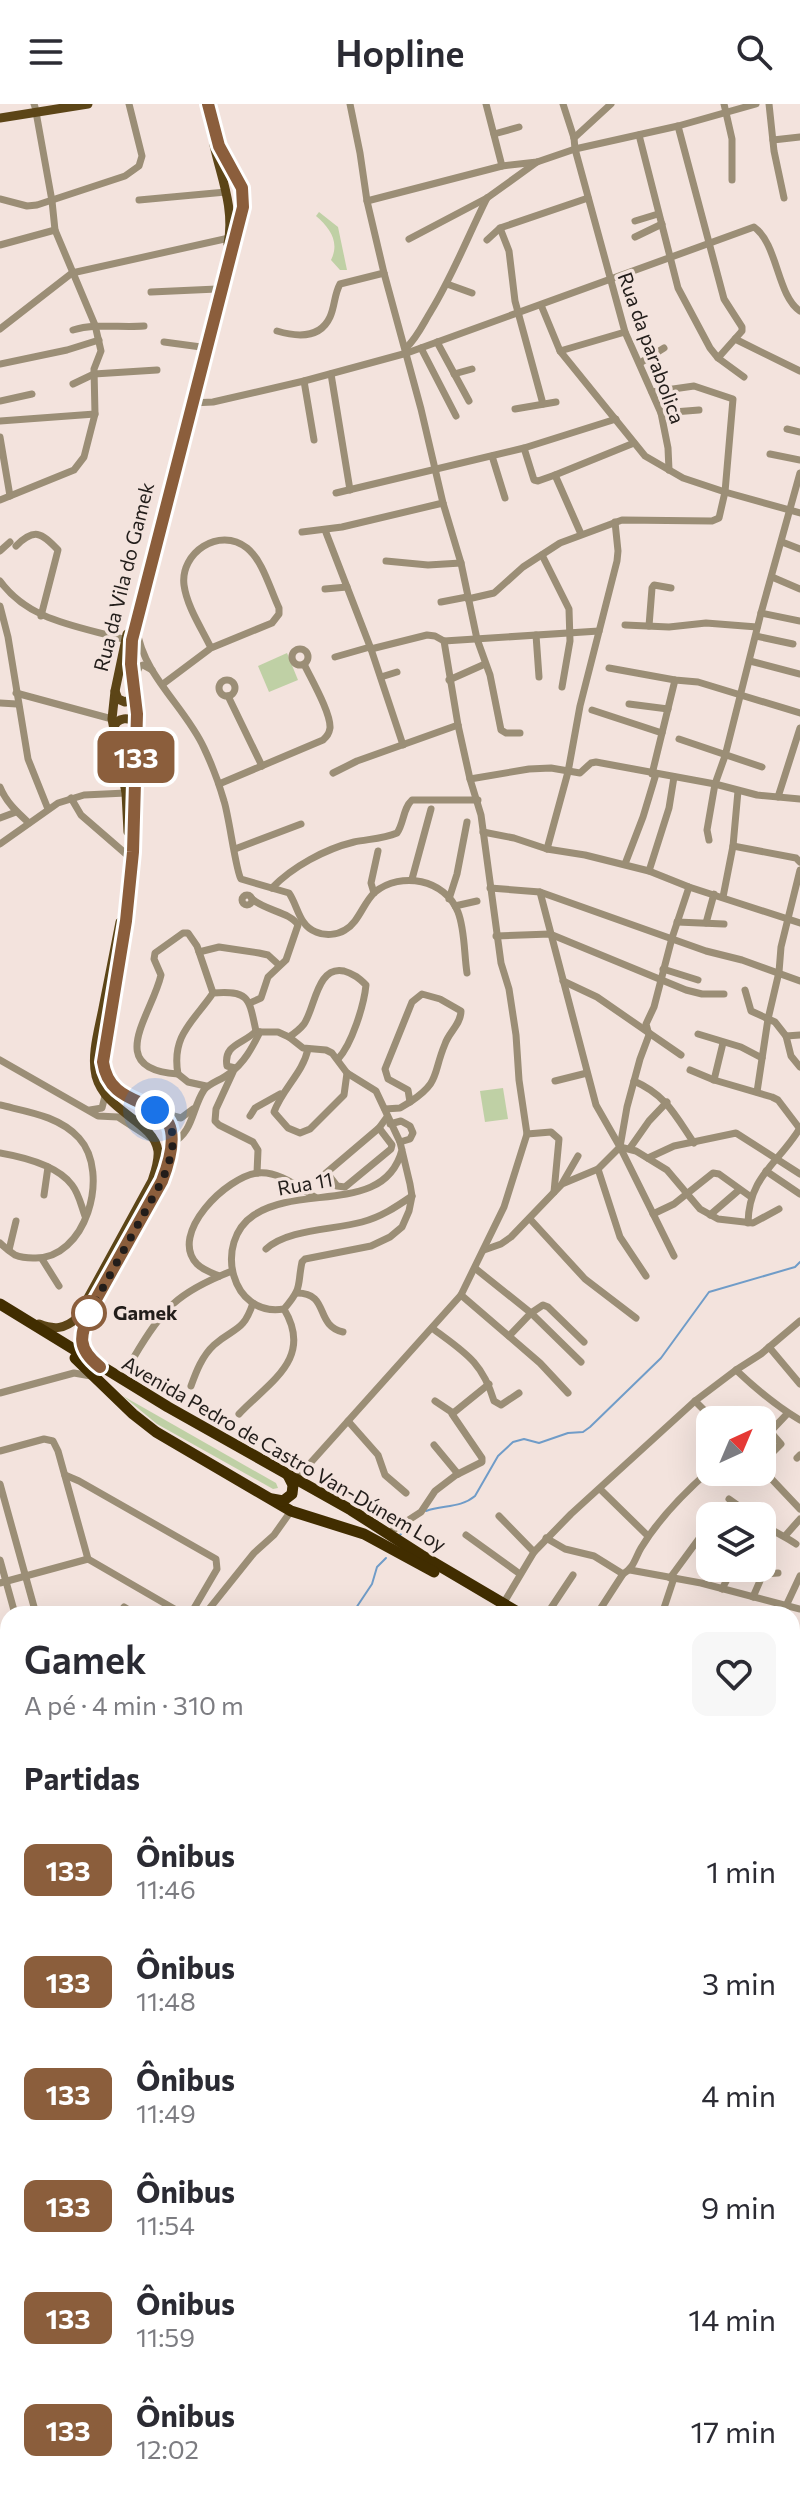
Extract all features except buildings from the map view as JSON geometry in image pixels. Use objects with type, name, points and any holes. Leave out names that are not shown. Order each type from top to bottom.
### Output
[{"type":"highway","name":"Avenida Pedro de Castro Van-Dúnem Loy","points":[[0,1304],[100,1367],[351,1510],[419,1559],[495,1606]]},
{"type":"highway","name":"Avenida Pedro de Castro Van-Dúnem Loy","points":[[0,1311],[71,1354],[156,1432],[291,1511],[388,1538]]},
{"type":"highway","points":[[272,1499],[283,1501],[292,1494],[291,1476]]},
{"type":"main road","points":[[0,115],[51,104]]},
{"type":"main road","points":[[35,108],[88,104]]},
{"type":"main road","points":[[206,104],[217,140],[243,195]]},
{"type":"main road","name":"Rua da Vila do Gamek","points":[[105,1096],[95,1073],[95,1061],[120,917],[126,854],[126,793],[113,724],[115,691],[229,238],[231,216],[206,104]]},
{"type":"main road","points":[[227,195],[234,189],[243,195]]},
{"type":"main road","name":"Rua da Vila do Gamek","points":[[155,1110],[115,1088],[107,1078],[103,1062],[129,903],[134,835],[137,729],[131,647],[136,615],[241,217],[243,195]]},
{"type":"main road","points":[[115,691],[116,698],[125,702],[132,699],[134,686]]},
{"type":"main road","points":[[113,724],[125,718],[133,721],[137,729]]},
{"type":"main road","points":[[28,1320],[61,1328],[70,1324],[81,1312],[152,1181],[158,1158],[154,1141],[105,1096]]},
{"type":"main road","points":[[100,1367],[84,1350],[82,1331],[90,1310],[162,1181],[170,1160],[171,1125],[155,1110],[147,1110],[141,1114],[142,1127]]},
{"type":"main road","points":[[154,1141],[172,1143]]},
{"type":"street","points":[[0,199],[27,206],[52,201],[125,176],[139,166],[142,156],[129,104]]},
{"type":"street","points":[[350,104],[367,201],[384,273],[461,563],[477,639],[490,675],[501,730],[520,733]]},
{"type":"street","points":[[486,104],[502,166]]},
{"type":"street","name":"Rua da parabolica","points":[[563,104],[625,332],[661,413],[669,470]]},
{"type":"street","points":[[574,138],[610,104]]},
{"type":"street","points":[[367,201],[678,126],[726,108],[756,104]]},
{"type":"street","points":[[769,104],[784,198]]},
{"type":"street","points":[[0,500],[79,466],[95,414],[94,374],[101,351],[95,325],[55,230],[35,108]]},
{"type":"street","points":[[726,108],[732,139],[732,180]]},
{"type":"street","points":[[678,126],[724,299],[742,327],[742,331],[718,358]]},
{"type":"street","points":[[494,134],[519,127]]},
{"type":"street","points":[[639,135],[678,288],[703,338],[718,358],[744,377]]},
{"type":"street","points":[[773,140],[800,137]]},
{"type":"street","points":[[409,239],[487,198],[537,162]]},
{"type":"street","points":[[139,200],[227,195]]},
{"type":"street","points":[[406,350],[447,284],[487,198]]},
{"type":"street","points":[[487,240],[500,228],[588,198]]},
{"type":"street","points":[[635,221],[658,214]]},
{"type":"street","points":[[635,237],[662,224]]},
{"type":"street","points":[[192,403],[213,402],[304,381],[421,348],[754,227],[773,258],[792,305],[800,311]]},
{"type":"street","points":[[500,228],[509,251],[512,289],[543,404]]},
{"type":"street","points":[[0,245],[55,230]]},
{"type":"street","points":[[0,329],[72,273],[229,238]]},
{"type":"street","points":[[277,331],[289,335],[314,334],[331,316],[340,284],[384,273]]},
{"type":"street","points":[[447,284],[472,293]]},
{"type":"street","points":[[151,292],[217,289]]},
{"type":"street","points":[[541,305],[560,351],[645,456],[683,478],[800,513]]},
{"type":"street","points":[[73,330],[95,325],[121,328],[144,326]]},
{"type":"street","points":[[560,351],[625,332]]},
{"type":"street","points":[[735,339],[800,371]]},
{"type":"street","points":[[0,364],[99,340]]},
{"type":"street","points":[[164,342],[201,347]]},
{"type":"street","points":[[437,342],[469,401]]},
{"type":"street","points":[[421,348],[456,416]]},
{"type":"street","points":[[640,363],[664,348]]},
{"type":"street","points":[[454,374],[472,369]]},
{"type":"street","points":[[73,384],[94,374],[157,370]]},
{"type":"street","points":[[331,374],[350,490]]},
{"type":"street","points":[[304,381],[314,440]]},
{"type":"street","points":[[441,602],[494,593],[542,555],[581,534],[615,522],[629,519],[717,520],[725,492],[733,399],[694,386],[652,392]]},
{"type":"street","points":[[0,401],[32,394]]},
{"type":"street","points":[[515,409],[556,402]]},
{"type":"street","points":[[661,413],[699,410]]},
{"type":"street","points":[[0,421],[95,414]]},
{"type":"street","points":[[336,493],[524,448],[616,419]]},
{"type":"street","points":[[787,429],[800,432]]},
{"type":"street","points":[[0,437],[10,496]]},
{"type":"street","points":[[524,448],[534,480],[538,481],[634,443]]},
{"type":"street","points":[[770,454],[800,460]]},
{"type":"street","points":[[492,456],[505,498]]},
{"type":"street","points":[[709,840],[707,830],[715,784],[800,473]]},
{"type":"street","points":[[555,475],[581,534]]},
{"type":"street","points":[[302,532],[325,530],[443,503]]},
{"type":"street","points":[[547,849],[617,561],[615,522]]},
{"type":"street","points":[[325,530],[371,648],[403,745]]},
{"type":"street","points":[[0,551],[32,533],[58,550],[41,616]]},
{"type":"street","points":[[163,684],[211,648],[272,623],[279,614],[253,554],[246,547],[224,540],[201,546],[193,554],[184,574],[186,594],[211,648]]},
{"type":"street","points":[[782,542],[800,549]]},
{"type":"street","points":[[542,555],[569,609],[571,632],[562,687]]},
{"type":"street","points":[[386,561],[428,565],[461,563]]},
{"type":"street","points":[[772,577],[800,589]]},
{"type":"street","points":[[0,581],[15,598],[41,616],[126,640]]},
{"type":"street","points":[[649,626],[653,586],[671,588]]},
{"type":"street","points":[[325,589],[347,587]]},
{"type":"street","points":[[0,606],[28,759],[48,809]]},
{"type":"street","points":[[761,613],[800,621]]},
{"type":"street","points":[[136,615],[138,636],[154,671],[203,745],[219,784],[241,879],[289,893],[308,928],[329,935],[349,928],[374,893],[393,883],[412,879],[430,884],[452,902],[460,920],[467,973]]},
{"type":"street","points":[[625,625],[669,627],[706,623],[757,627]]},
{"type":"street","points":[[335,657],[427,635],[444,641],[599,631]]},
{"type":"street","points":[[536,635],[539,677]]},
{"type":"street","points":[[756,636],[793,644]]},
{"type":"street","points":[[291,1476],[348,1421],[461,1295],[504,1207],[527,1134],[509,989],[496,936],[478,800],[458,725],[444,641]]},
{"type":"street","points":[[750,661],[800,674]]},
{"type":"street","points":[[219,784],[323,740],[330,731],[304,664]]},
{"type":"street","points":[[449,680],[485,664]]},
{"type":"street","points":[[134,686],[140,666],[148,666],[154,671]]},
{"type":"street","points":[[609,668],[698,682],[800,713]]},
{"type":"street","points":[[381,677],[397,672]]},
{"type":"street","points":[[625,864],[643,817],[675,680]]},
{"type":"street","points":[[16,693],[113,724]]},
{"type":"street","points":[[228,696],[262,766]]},
{"type":"street","points":[[0,703],[17,704]]},
{"type":"street","points":[[629,704],[668,709]]},
{"type":"street","points":[[592,710],[662,733]]},
{"type":"street","points":[[333,773],[357,761],[458,725]]},
{"type":"street","points":[[778,797],[800,728]]},
{"type":"street","points":[[679,739],[762,767]]},
{"type":"street","points":[[470,779],[529,769],[583,772],[596,762],[738,791],[800,799]]},
{"type":"street","points":[[788,763],[800,768]]},
{"type":"street","points":[[649,871],[669,808],[674,777]]},
{"type":"street","points":[[0,787],[3,796],[29,823]]},
{"type":"street","points":[[723,897],[733,846],[738,791]]},
{"type":"street","points":[[0,844],[48,809],[71,798],[126,793]]},
{"type":"street","points":[[71,798],[81,815],[126,854]]},
{"type":"street","points":[[272,888],[284,876],[308,861],[350,843],[397,833],[412,800],[478,800]]},
{"type":"street","points":[[412,879],[431,809]]},
{"type":"street","points":[[0,818],[16,812]]},
{"type":"street","points":[[452,902],[467,822]]},
{"type":"street","points":[[235,849],[301,824]]},
{"type":"street","points":[[483,832],[547,849],[625,864],[800,923]]},
{"type":"street","points":[[733,846],[798,860],[800,848]]},
{"type":"street","points":[[374,893],[371,883],[378,851]]},
{"type":"street","points":[[757,1092],[781,947],[800,870]]},
{"type":"street","points":[[562,1184],[598,1169],[620,1147],[634,1081],[649,1035],[646,1024],[654,1007],[689,887]]},
{"type":"street","points":[[490,888],[540,892],[800,981]]},
{"type":"street","points":[[540,892],[596,1105],[674,1256]]},
{"type":"street","points":[[706,923],[714,894]]},
{"type":"street","points":[[250,1003],[261,998],[268,977],[289,952],[298,925],[292,917],[272,912],[252,899]]},
{"type":"street","points":[[452,902],[477,901]]},
{"type":"street","points":[[677,922],[724,924]]},
{"type":"street","points":[[206,1086],[188,1082],[178,1074],[154,1071],[148,1068],[138,1053],[143,1019],[160,978],[155,953],[186,932],[193,938],[213,993]]},
{"type":"street","points":[[496,936],[550,934],[660,981],[702,994],[724,994]]},
{"type":"street","points":[[199,952],[219,947],[259,953],[268,955],[279,965]]},
{"type":"street","points":[[663,969],[698,980]]},
{"type":"street","points":[[289,1037],[305,1022],[328,974],[338,970],[358,977],[366,985],[365,998],[349,1041],[338,1059]]},
{"type":"street","points":[[563,981],[597,997],[681,1055]]},
{"type":"street","points":[[745,990],[751,1011],[773,1020],[786,1036],[791,1056],[800,1067]]},
{"type":"street","points":[[213,993],[241,995],[250,1003],[258,1031],[252,1050],[234,1070],[216,1109],[215,1121],[253,1142],[258,1150],[257,1173]]},
{"type":"street","points":[[178,1074],[178,1048],[183,1033],[213,993]]},
{"type":"street","points":[[319,1179],[400,1108],[410,1102],[425,1092],[430,1085],[439,1068],[445,1042],[461,1016],[459,1009],[428,995],[419,995],[412,1002],[385,1069],[388,1079],[408,1090],[410,1102]]},
{"type":"street","points":[[134,1357],[165,1310],[189,1291],[232,1271],[241,1290],[253,1303],[284,1309],[297,1293],[305,1259],[371,1246],[402,1227],[409,1211],[412,1196],[401,1146],[390,1118],[376,1091],[347,1073],[338,1059],[326,1050],[298,1045],[278,1032],[258,1031],[228,1050],[227,1066],[234,1070]]},
{"type":"street","points":[[698,1034],[741,1047],[762,1058]]},
{"type":"street","points":[[786,1036],[800,1035]]},
{"type":"street","points":[[714,1080],[723,1043]]},
{"type":"street","points":[[308,1049],[305,1063],[274,1112],[288,1128],[300,1133],[314,1126],[344,1095],[347,1073]]},
{"type":"street","points":[[0,1060],[98,1116],[118,1117],[154,1141]]},
{"type":"street","points":[[172,1143],[189,1129],[193,1109],[206,1086],[234,1070]]},
{"type":"street","points":[[690,1070],[778,1100],[800,1129],[766,1171],[751,1197],[748,1223]]},
{"type":"street","points":[[555,1081],[587,1073]]},
{"type":"street","points":[[634,1081],[649,1087],[667,1102],[694,1143]]},
{"type":"street","points":[[250,1116],[261,1104],[284,1092]]},
{"type":"street","points":[[86,1108],[93,1111],[102,1108],[105,1096]]},
{"type":"street","points":[[630,1148],[667,1102]]},
{"type":"street","points":[[0,1105],[42,1115],[67,1127],[82,1140],[91,1159],[94,1180],[85,1218],[74,1241],[64,1250],[42,1259],[15,1255],[0,1243]]},
{"type":"street","points":[[155,1110],[181,1118],[193,1109]]},
{"type":"street","points":[[390,1118],[405,1122],[412,1129],[410,1139],[401,1146]]},
{"type":"street","points":[[327,1173],[337,1186],[345,1187],[391,1149],[392,1145],[379,1128]]},
{"type":"street","points":[[527,1134],[551,1132],[559,1139],[554,1192]]},
{"type":"street","points":[[648,1158],[674,1146],[736,1133],[800,1174]]},
{"type":"street","name":"Rua 11","points":[[232,1271],[233,1243],[252,1216],[276,1205],[375,1187],[398,1166],[401,1146]]},
{"type":"street","points":[[620,1147],[630,1148],[667,1170],[700,1209],[710,1215],[748,1223],[759,1221],[779,1209]]},
{"type":"street","points":[[0,1153],[48,1167],[71,1183],[85,1218]]},
{"type":"street","points":[[484,1250],[501,1244],[530,1219],[562,1184],[578,1156]]},
{"type":"street","points":[[44,1195],[48,1167]]},
{"type":"street","points":[[598,1169],[620,1237],[646,1276]]},
{"type":"street","points":[[766,1171],[800,1194]]},
{"type":"street","points":[[219,1276],[199,1266],[189,1243],[194,1228],[211,1201],[223,1189],[257,1173],[289,1181],[315,1197]]},
{"type":"street","points":[[653,1214],[674,1204],[713,1173],[751,1197]]},
{"type":"street","points":[[710,1215],[739,1190]]},
{"type":"street","points":[[266,1249],[282,1238],[376,1218],[412,1196]]},
{"type":"street","points":[[530,1219],[585,1279],[636,1318]]},
{"type":"street","points":[[9,1250],[16,1221]]},
{"type":"street","points":[[42,1259],[59,1286]]},
{"type":"street","points":[[476,1269],[531,1313],[581,1362]]},
{"type":"street","points":[[297,1293],[307,1293],[315,1298],[330,1327],[343,1332]]},
{"type":"street","points":[[461,1295],[540,1363],[568,1393]]},
{"type":"street","points":[[191,1386],[209,1350],[244,1324],[253,1303]]},
{"type":"street","points":[[509,1336],[531,1313],[545,1306],[584,1342]]},
{"type":"street","points":[[239,1414],[281,1374],[291,1354],[295,1341],[294,1329],[284,1309]]},
{"type":"street","points":[[504,1606],[520,1574],[546,1538],[695,1401],[798,1326]]},
{"type":"street","points":[[432,1328],[481,1369],[497,1404],[501,1405],[519,1393]]},
{"type":"street","points":[[769,1347],[800,1384]]},
{"type":"street","points":[[736,1370],[755,1389],[787,1414],[800,1420]]},
{"type":"street","points":[[0,1393],[79,1373],[108,1389]]},
{"type":"street","points":[[453,1413],[489,1384]]},
{"type":"street","points":[[388,1538],[421,1512],[435,1491],[482,1462],[453,1413],[435,1401]]},
{"type":"street","points":[[695,1401],[700,1406]]},
{"type":"street","points":[[776,1426],[787,1414]]},
{"type":"street","points":[[348,1421],[378,1455],[385,1475],[406,1493]]},
{"type":"street","points":[[0,1451],[48,1439],[56,1445],[88,1559]]},
{"type":"street","points":[[434,1445],[458,1474]]},
{"type":"street","points":[[65,1475],[216,1559],[217,1569],[195,1606]]},
{"type":"street","points":[[776,1482],[800,1509]]},
{"type":"street","points":[[603,1606],[648,1536],[696,1483]]},
{"type":"street","points":[[0,1484],[34,1606]]},
{"type":"street","points":[[600,1489],[648,1536]]},
{"type":"street","points":[[729,1499],[733,1502]]},
{"type":"street","points":[[211,1606],[291,1511]]},
{"type":"street","points":[[499,1516],[534,1552]]},
{"type":"street","points":[[785,1536],[800,1519]]},
{"type":"street","points":[[776,1533],[796,1544]]},
{"type":"street","points":[[466,1535],[520,1574]]},
{"type":"street","points":[[546,1538],[565,1549],[594,1556],[627,1572],[672,1578],[786,1606],[800,1576]]},
{"type":"street","points":[[664,1606],[672,1578],[696,1544]]},
{"type":"street","points":[[3,1582],[88,1559],[171,1606]]},
{"type":"street","points":[[0,1560],[3,1582],[12,1606]]},
{"type":"street","points":[[753,1597],[763,1574],[778,1573]]},
{"type":"street","points":[[552,1606],[573,1575]]},
{"type":"street","points":[[722,1589],[726,1582]]},
{"type":"green space","points":[[319,212],[338,227],[347,270],[340,270],[331,260],[334,241],[326,225],[316,216]]},
{"type":"green space","points":[[287,653],[298,680],[269,692],[258,666]]},
{"type":"green space","points":[[503,1088],[508,1119],[485,1122],[480,1091]]},
{"type":"green space","points":[[123,1396],[276,1483],[278,1488],[273,1489],[157,1424]]},
{"type":"waterway","points":[[426,1511],[470,1500],[498,1456],[513,1442],[524,1439],[539,1443],[568,1433],[583,1432],[590,1427],[661,1358],[709,1292],[795,1267],[800,1262]]},
{"type":"waterway","points":[[400,1535],[409,1524]]},
{"type":"waterway","points":[[357,1606],[372,1584],[377,1567],[386,1558]]},
{"type":"bus line","name":"133","points":[[100,1367],[84,1350],[82,1331],[90,1310],[162,1181],[170,1160],[173,1135],[171,1125],[160,1113],[115,1088],[104,1070],[103,1052],[126,921],[133,852],[137,714],[131,664],[136,615],[243,207],[242,188],[219,146],[208,104]]},
{"type":"place","name":"Gamek","points":[[89,1313]]},
{"type":"route","points":[[89,1313],[162,1181],[170,1160],[173,1130],[155,1110]]}]
